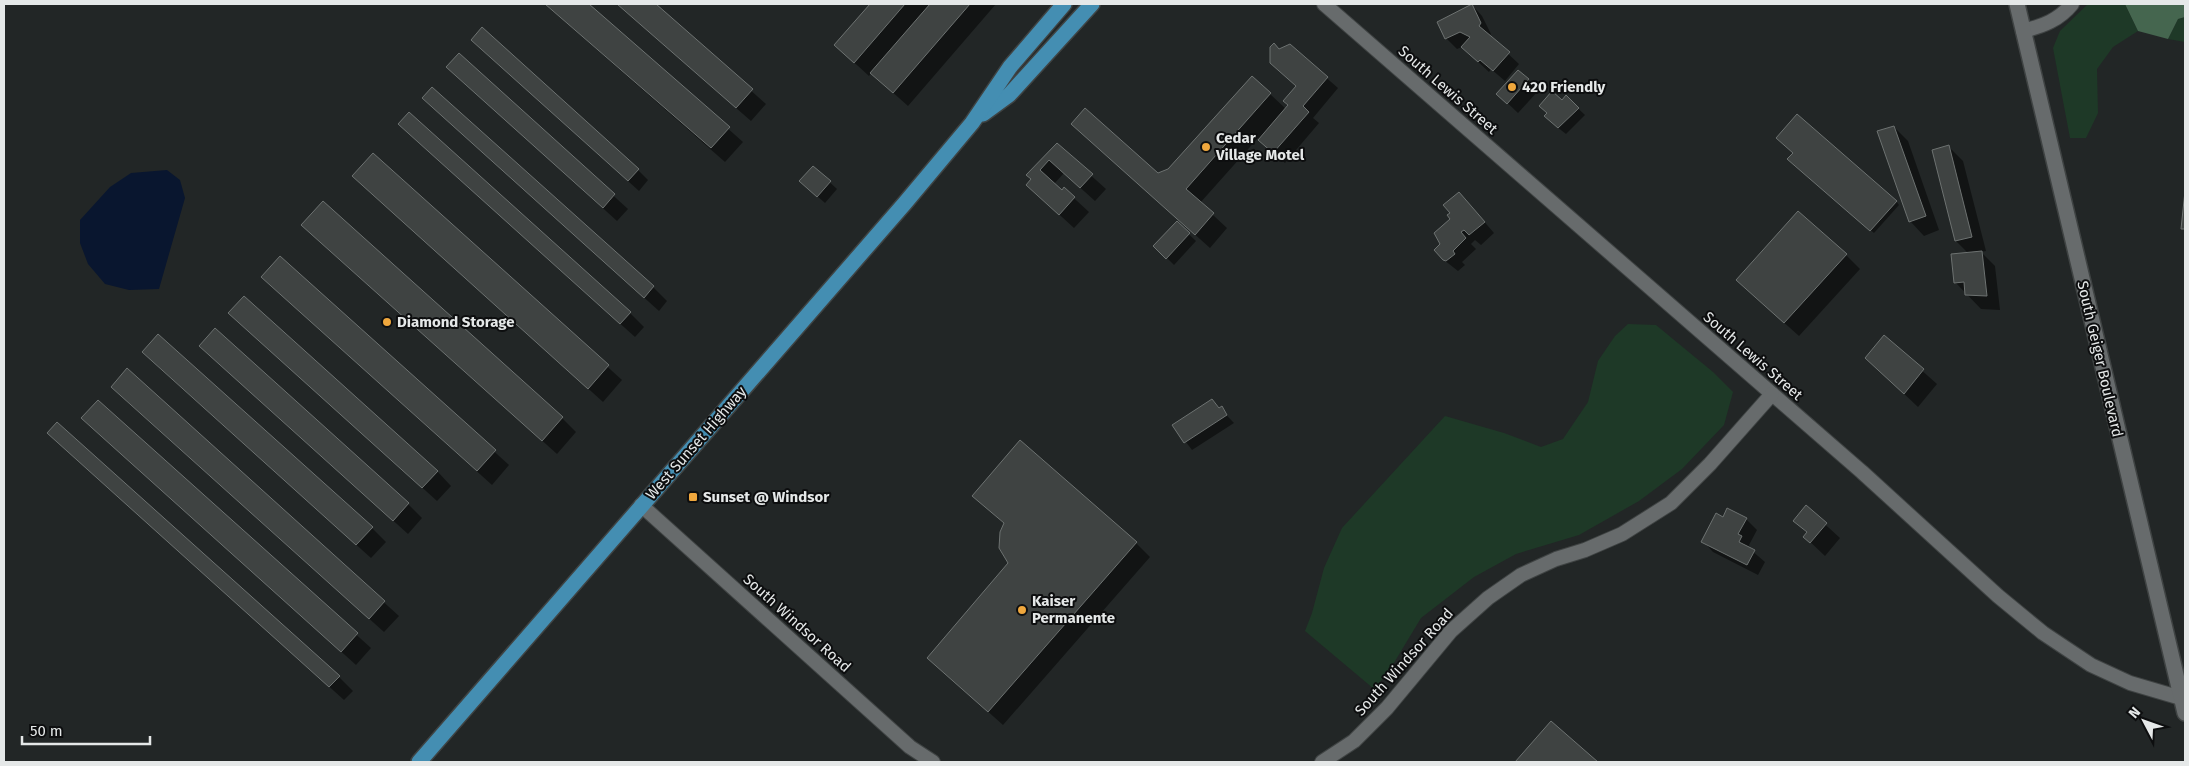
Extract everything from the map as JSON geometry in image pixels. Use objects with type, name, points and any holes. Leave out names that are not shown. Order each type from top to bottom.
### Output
[{"type":"main road","name":"West Sunset Highway","points":[[419,762],[905,204],[972,123],[1010,67],[1064,4]]},
{"type":"main road","name":"West Sunset Highway","points":[[972,123],[1009,95],[1092,4]]},
{"type":"street","name":"South Lewis Street","points":[[1324,4],[2043,633],[2091,666],[2130,683],[2181,698]]},
{"type":"street","name":"South Geiger Boulevard","points":[[2016,4],[2185,713]]},
{"type":"street","points":[[2023,31],[2048,23],[2061,15],[2072,4]]},
{"type":"street","name":"South Windsor Road","points":[[1322,762],[1354,741],[1387,708],[1451,631],[1488,598],[1521,575],[1556,559],[1585,550],[1622,534],[1671,503],[1710,464],[1772,394]]},
{"type":"street","name":"South Windsor Road","points":[[641,505],[910,747],[933,762]]},
{"type":"green space","points":[[2088,4],[2125,4],[2138,31],[2113,47],[2097,69],[2098,113],[2086,138],[2070,138],[2053,48],[2060,31]]},
{"type":"green space","points":[[2125,4],[2185,4],[2185,17],[2178,19],[2168,39],[2138,31]]},
{"type":"green space","points":[[2185,17],[2185,42],[2168,39],[2178,19]]},
{"type":"green space","points":[[1628,324],[1656,325],[1713,372],[1733,392],[1724,425],[1682,469],[1639,501],[1579,535],[1516,554],[1474,577],[1421,618],[1389,671],[1374,689],[1305,631],[1312,613],[1324,568],[1342,528],[1445,416],[1504,433],[1541,447],[1563,439],[1588,402],[1598,361],[1615,336]]},
{"type":"water","points":[[167,170],[180,180],[185,198],[159,289],[129,290],[105,284],[88,264],[80,243],[80,220],[110,187],[131,173]]},
{"type":"building","points":[[545,4],[589,4],[730,127],[711,148]]},
{"type":"building","points":[[617,4],[656,4],[753,89],[736,108]]},
{"type":"building","points":[[870,4],[905,4],[854,63],[834,45]]},
{"type":"building","points":[[930,4],[970,4],[893,93],[870,73]]},
{"type":"building","points":[[1472,4],[1481,23],[1479,26],[1510,52],[1493,71],[1480,60],[1478,62],[1461,47],[1470,37],[1460,32],[1445,39],[1437,22]]},
{"type":"building","points":[[482,27],[639,169],[628,181],[471,40]]},
{"type":"building","points":[[1274,43],[1279,49],[1290,44],[1328,77],[1303,106],[1309,112],[1273,153],[1258,140],[1288,105],[1283,101],[1296,86],[1270,63],[1270,47]]},
{"type":"building","points":[[459,53],[615,194],[603,208],[446,67]]},
{"type":"building","name":"420 Friendly","points":[[1518,70],[1529,79],[1507,104],[1496,94]]},
{"type":"building","name":"Cedar Village Motel","points":[[1252,76],[1271,93],[1186,189],[1214,213],[1195,235],[1071,124],[1085,108],[1158,173],[1168,169]]},
{"type":"building","points":[[432,87],[654,286],[644,298],[422,98]]},
{"type":"building","points":[[1552,91],[1562,100],[1566,95],[1579,108],[1558,128],[1544,116],[1547,113],[1539,106]]},
{"type":"building","points":[[409,112],[631,312],[620,324],[398,124]]},
{"type":"building","points":[[1797,114],[1897,201],[1870,231],[1787,159],[1793,153],[1776,138]]},
{"type":"building","points":[[1894,126],[1926,216],[1909,222],[1877,131]]},
{"type":"building","points":[[1057,143],[1093,174],[1080,188],[1049,160],[1040,170],[1062,190],[1064,187],[1075,197],[1059,215],[1026,185],[1031,179],[1026,175]]},
{"type":"building","points":[[1949,145],[1972,237],[1955,241],[1932,150]]},
{"type":"building","points":[[373,153],[609,365],[588,389],[352,176]]},
{"type":"building","points":[[813,166],[831,181],[817,197],[799,181]]},
{"type":"building","points":[[2185,191],[2185,229],[2181,229]]},
{"type":"building","points":[[1459,192],[1485,222],[1469,235],[1464,230],[1461,232],[1466,238],[1453,251],[1455,254],[1446,261],[1434,250],[1440,244],[1434,233],[1450,219],[1447,215],[1450,213],[1443,205]]},
{"type":"building","points":[[323,201],[563,417],[542,441],[301,225]]},
{"type":"building","points":[[1798,211],[1847,254],[1784,323],[1736,280]]},
{"type":"building","points":[[1177,221],[1190,233],[1166,259],[1153,246]]},
{"type":"building","points":[[1982,251],[1987,296],[1965,295],[1964,282],[1954,283],[1951,254]]},
{"type":"building","points":[[280,256],[496,450],[477,471],[261,277]]},
{"type":"building","points":[[244,296],[438,471],[422,488],[228,313]]},
{"type":"building","points":[[215,328],[409,503],[393,521],[199,346]]},
{"type":"building","points":[[158,334],[373,527],[356,545],[142,352]]},
{"type":"building","points":[[1884,335],[1924,369],[1904,394],[1865,358]]},
{"type":"building","points":[[127,368],[385,601],[369,619],[111,387]]},
{"type":"building","points":[[1212,399],[1219,408],[1222,406],[1227,415],[1184,443],[1172,425]]},
{"type":"building","points":[[98,400],[358,633],[341,652],[81,418]]},
{"type":"building","points":[[57,422],[340,676],[329,687],[47,433]]},
{"type":"building","name":"Kaiser Permanente","points":[[1020,440],[1137,542],[988,712],[927,658],[1008,563],[999,548],[1000,532],[1004,523],[972,496]]},
{"type":"building","points":[[1806,505],[1827,523],[1810,543],[1803,537],[1807,532],[1793,521]]},
{"type":"building","points":[[1727,508],[1747,518],[1738,534],[1742,536],[1739,542],[1755,550],[1747,565],[1701,542],[1716,513],[1723,517]]},
{"type":"building","points":[[1551,721],[1598,762],[1515,762]]},
{"type":"place","name":"420 Friendly","points":[[1512,87]]},
{"type":"place","name":"Cedar Village Motel","points":[[1206,147]]},
{"type":"place","name":"Diamond Storage","points":[[387,322]]},
{"type":"place","name":"Sunset @ Windsor","points":[[693,497]]},
{"type":"place","name":"Kaiser Permanente","points":[[1022,610]]}]
